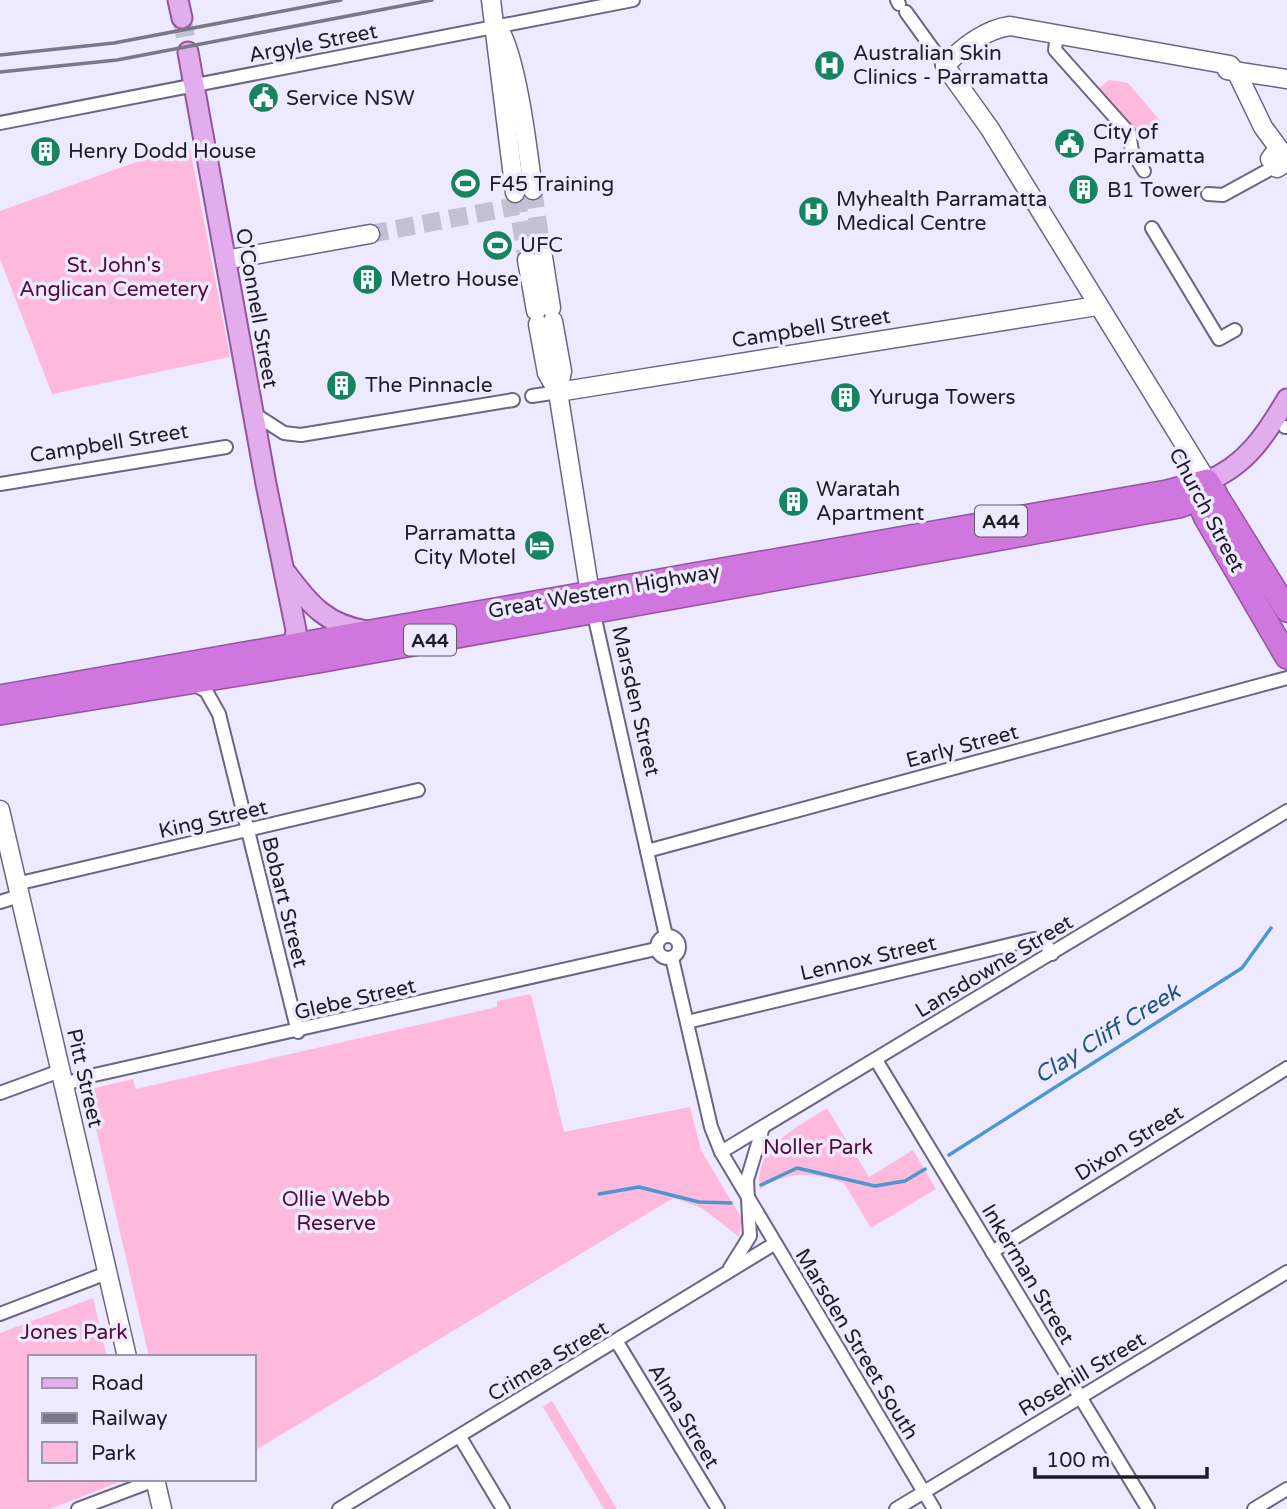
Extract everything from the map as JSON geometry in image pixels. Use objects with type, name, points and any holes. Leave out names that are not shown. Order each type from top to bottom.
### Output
[{"type":"highway","name":"Great Western Highway","points":[[0,713],[267,669],[592,601],[1198,493]]},
{"type":"highway","name":"Church Street","points":[[1198,493],[1287,610]]},
{"type":"highway","name":"Church Street","points":[[1198,493],[1287,657]]},
{"type":"highway","name":"Great Western Highway","points":[[0,697],[378,632],[592,601]]},
{"type":"main road","points":[[491,0],[497,26],[494,40],[524,191]]},
{"type":"main road","points":[[945,66],[959,61],[997,36],[1014,34],[1056,37],[1233,75],[1258,74],[1287,79]]},
{"type":"main road","name":"O'Connell Street","points":[[188,52],[253,413],[296,630],[294,646]]},
{"type":"main road","name":"Church Street","points":[[945,66],[989,129],[1131,361],[1139,389],[1198,493]]},
{"type":"main road","points":[[1233,75],[1231,78],[1280,161]]},
{"type":"main road","points":[[1233,75],[1280,161]]},
{"type":"main road","points":[[225,260],[370,234]]},
{"type":"main road","name":"Marsden Street","points":[[535,259],[545,316],[562,371],[558,392],[592,601]]},
{"type":"main road","name":"Campbell Street","points":[[558,392],[1097,306]]},
{"type":"main road","points":[[1198,493],[1251,453],[1287,399]]},
{"type":"main road","points":[[1198,493],[1250,469],[1286,426]]},
{"type":"main road","points":[[284,571],[306,600],[324,617],[344,627],[378,632]]},
{"type":"main road","points":[[267,669],[287,657],[294,646]]},
{"type":"main road","name":"Pitt Street","points":[[0,810],[127,1355]]},
{"type":"main road","points":[[155,1481],[162,1509]]},
{"type":"street","name":"Argyle Street","points":[[0,124],[634,0]]},
{"type":"street","name":"Church Street","points":[[901,5],[945,66]]},
{"type":"street","points":[[1056,37],[1055,50],[1143,149]]},
{"type":"street","points":[[1129,134],[1132,151],[1144,171]]},
{"type":"street","points":[[1152,228],[1219,339],[1235,330]]},
{"type":"street","name":"Campbell Street","points":[[532,396],[558,392]]},
{"type":"street","points":[[253,413],[284,433],[301,435],[513,400]]},
{"type":"street","name":"Campbell Street","points":[[0,484],[226,447]]},
{"type":"street","name":"Marsden Street","points":[[592,601],[666,936]]},
{"type":"street","name":"Early Street","points":[[646,851],[1287,678]]},
{"type":"street","name":"Bobart Street","points":[[179,684],[199,685],[212,698],[219,714],[298,1032]]},
{"type":"street","name":"King Street","points":[[0,902],[18,890],[247,830],[418,790]]},
{"type":"street","name":"Lansdowne Street","points":[[721,1153],[1287,811]]},
{"type":"street","points":[[666,936],[672,936],[679,943],[678,953],[672,958],[661,957],[656,949],[658,941],[666,936]]},
{"type":"street","name":"Lennox Street","points":[[687,1022],[1034,939],[1044,941],[1052,954]]},
{"type":"street","name":"Glebe Street","points":[[0,1093],[62,1078],[81,1078],[298,1032],[656,949]]},
{"type":"street","points":[[672,958],[711,1128],[721,1153],[747,1199]]},
{"type":"street","name":"Inkerman Street","points":[[876,1060],[1148,1509]]},
{"type":"street","name":"Dixon Street","points":[[992,1252],[1287,1068]]},
{"type":"street","points":[[724,1275],[743,1251],[750,1236],[747,1199],[749,1166],[763,1127]]},
{"type":"street","name":"Marsden Street South","points":[[747,1199],[934,1509]]},
{"type":"street","name":"Crimea Street","points":[[339,1509],[774,1244]]},
{"type":"street","name":"Rosehill Street","points":[[896,1509],[1287,1272]]},
{"type":"street","points":[[0,1314],[107,1273]]},
{"type":"street","name":"Alma Street","points":[[617,1342],[718,1509]]},
{"type":"street","points":[[460,1437],[503,1509]]},
{"type":"street","points":[[78,1509],[150,1481]]},
{"type":"street","points":[[1254,1509],[1287,1489]]},
{"type":"green space","points":[[1109,80],[1128,83],[1162,123],[1143,140],[1098,89]]},
{"type":"green space","name":"St. John's Anglican Cemetery","points":[[189,143],[230,357],[52,394],[0,259],[0,211]]},
{"type":"green space","name":"Ollie Webb Reserve","points":[[531,994],[564,1132],[690,1107],[701,1150],[742,1219],[739,1237],[702,1208],[673,1198],[256,1450],[256,1355],[149,1355],[87,1090],[133,1079],[136,1089],[497,1007],[497,1001]]},
{"type":"green space","name":"Noller Park","points":[[827,1108],[869,1177],[913,1150],[936,1189],[871,1228],[844,1183],[801,1175],[781,1178],[760,1189],[763,1161],[770,1150],[791,1131]]},
{"type":"green space","name":"Jones Park","points":[[93,1298],[107,1355],[28,1355],[28,1481],[122,1481],[50,1509],[0,1509],[0,1333]]},
{"type":"green space","points":[[552,1401],[617,1509],[604,1509],[543,1407]]},
{"type":"waterway","name":"Clay Cliff Creek","points":[[949,1155],[1242,968],[1271,928]]},
{"type":"waterway","name":"Clay Cliff Creek","points":[[761,1185],[797,1168],[875,1186],[905,1181],[925,1169]]},
{"type":"waterway","name":"Clay Cliff Creek","points":[[599,1194],[639,1187],[699,1202],[731,1203]]},
{"type":"tunnel","points":[[182,18],[188,52]]},
{"type":"tunnel","points":[[533,190],[543,257]]},
{"type":"tunnel","points":[[516,195],[527,260]]},
{"type":"tunnel","points":[[370,234],[518,206]]},
{"type":"railway","points":[[0,55],[114,43],[341,0]]},
{"type":"railway","points":[[0,72],[117,60],[432,0]]},
{"type":"place","name":"Australian Skin Clinics - Parramatta","points":[[830,65]]},
{"type":"place","name":"Service NSW","points":[[263,98]]},
{"type":"place","name":"City of Parramatta","points":[[1070,144]]},
{"type":"place","name":"Henry Dodd House","points":[[45,151]]},
{"type":"place","name":"F45 Training","points":[[466,184]]},
{"type":"place","name":"B1 Tower","points":[[1084,190]]},
{"type":"place","name":"Myhealth Parramatta Medical Centre","points":[[813,211]]},
{"type":"place","name":"UFC","points":[[497,245]]},
{"type":"place","name":"Metro House","points":[[367,279]]},
{"type":"place","name":"The Pinnacle","points":[[342,385]]},
{"type":"place","name":"Yuruga Towers","points":[[846,397]]},
{"type":"place","name":"Waratah Apartment","points":[[793,501]]},
{"type":"place","name":"Parramatta City Motel","points":[[539,545]]}]
